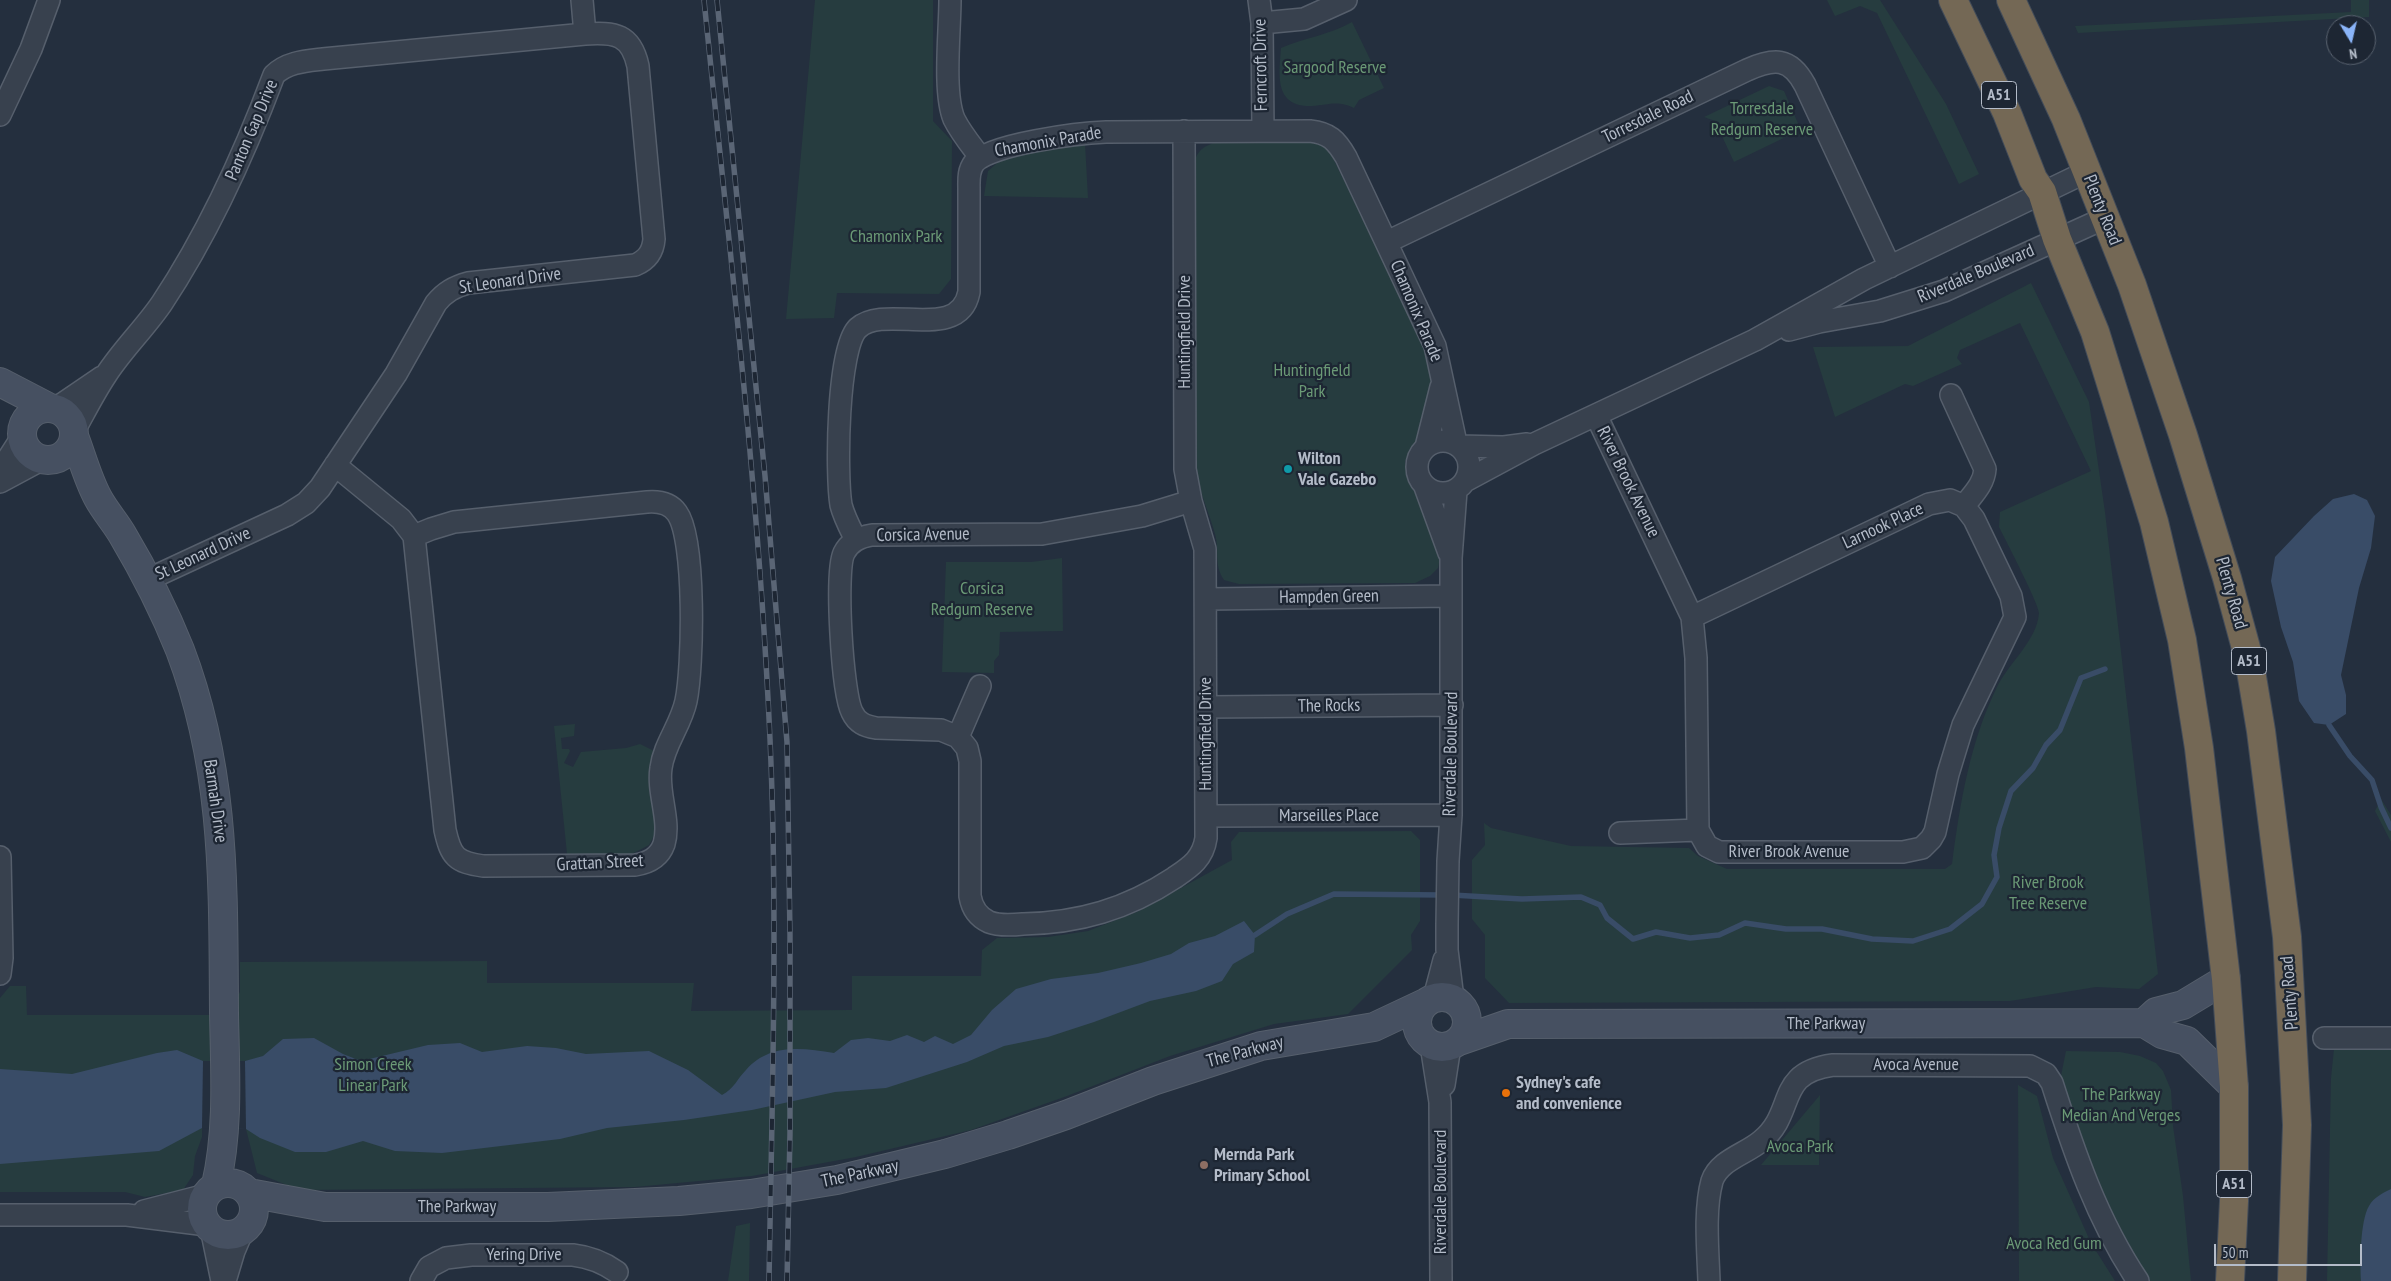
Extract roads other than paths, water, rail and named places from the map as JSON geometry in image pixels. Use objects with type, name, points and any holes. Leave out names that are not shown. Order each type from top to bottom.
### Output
[{"type":"highway","name":"A51","points":[[1953,0],[2007,113],[2034,179],[2042,192],[2058,239],[2076,281],[2112,385],[2154,522],[2182,640],[2200,757],[2226,979],[2234,1087],[2234,1201],[2230,1281]]},
{"type":"highway","name":"Plenty Road","points":[[2011,0],[2066,119],[2132,285],[2177,417],[2227,578],[2249,659],[2261,731],[2288,966],[2297,1125],[2292,1281]]},
{"type":"street","points":[[0,115],[31,49],[49,0]]},
{"type":"street","points":[[582,0],[585,34]]},
{"type":"street","points":[[950,0],[949,85],[951,109],[959,128],[980,157]]},
{"type":"street","name":"Ferncroft Drive","points":[[1259,0],[1262,23],[1263,131]]},
{"type":"street","points":[[1262,23],[1304,18],[1346,0]]},
{"type":"street","name":"Panton Gap Drive","points":[[74,434],[106,374],[162,303],[197,246],[226,190],[256,124],[274,75],[279,70],[301,62],[323,59],[585,34]]},
{"type":"street","name":"St Leonard Drive","points":[[147,580],[287,515],[306,503],[320,488],[368,417],[396,374],[436,303],[444,293],[468,283],[635,265],[643,262],[650,255],[654,239],[636,57],[628,41],[620,36],[585,34]]},
{"type":"street","name":"Torresdale Road","points":[[1387,242],[1747,70],[1763,63],[1776,62],[1793,68],[1805,85],[1890,267]]},
{"type":"street","name":"Chamonix Parade","points":[[856,540],[844,514],[840,494],[841,391],[848,345],[857,329],[869,322],[943,319],[951,316],[963,306],[969,292],[969,176],[974,164],[980,157],[1002,149],[1078,134],[1106,132],[1263,131],[1321,132],[1334,138],[1346,157],[1435,346],[1457,444]]},
{"type":"street","name":"Huntingfield Drive","points":[[958,737],[964,742],[970,761],[971,900],[978,915],[991,923],[1034,924],[1081,919],[1134,901],[1192,865],[1204,849],[1206,816],[1205,549],[1191,501],[1185,469],[1184,132]]},
{"type":"street","name":"Riverdale Boulevard","points":[[1443,1001],[1447,950],[1448,860],[1452,816],[1451,558],[1462,485],[1534,444],[1755,340],[1890,267],[2086,172]]},
{"type":"street","name":"Riverdale Boulevard","points":[[1755,340],[1819,322],[1880,311],[1944,291],[2105,218]]},
{"type":"street","name":"Panton Gap Drive","points":[[53,409],[106,374]]},
{"type":"street","name":"Chamonix Parade","points":[[1426,447],[1443,380]]},
{"type":"street","points":[[0,382],[68,417],[74,434],[72,444],[62,457],[43,460],[0,482]]},
{"type":"street","points":[[0,392],[28,451],[43,460]]},
{"type":"street","points":[[1951,395],[1985,469],[1981,483],[1964,506]]},
{"type":"street","points":[[0,471],[22,435],[24,424],[34,412],[53,409]]},
{"type":"street","name":"River Brook Avenue","points":[[1596,415],[1692,617],[1696,658],[1698,830],[1707,846],[1719,852],[1903,852],[1922,848],[1931,839],[1938,821],[1955,749],[1963,726],[2015,617],[2011,596],[1974,519],[1964,506]]},
{"type":"street","name":"Barmah Drive","points":[[74,434],[98,498],[121,533],[164,613],[190,678],[214,776],[222,862],[225,1128],[222,1159],[211,1190]]},
{"type":"street","points":[[1439,441],[1457,444],[1468,458],[1470,472],[1462,485],[1440,494],[1425,487],[1417,471],[1420,454],[1426,447],[1439,441]]},
{"type":"street","name":"Riverdale Boulevard","points":[[1457,444],[1504,447],[1534,444]]},
{"type":"street","name":"Barmah Drive","points":[[43,460],[98,498]]},
{"type":"street","points":[[335,465],[401,519],[414,536]]},
{"type":"street","name":"Riverdale Boulevard","points":[[1425,487],[1451,558]]},
{"type":"street","name":"Larnook Place","points":[[1692,617],[1929,504],[1950,500],[1964,506]]},
{"type":"street","name":"Corsica Avenue","points":[[958,737],[941,730],[893,730],[866,726],[859,722],[851,711],[842,644],[841,569],[844,553],[856,540],[872,535],[1042,534],[1142,516],[1191,501]]},
{"type":"street","name":"Grattan Street","points":[[638,503],[664,503],[676,512],[684,528],[692,636],[686,700],[682,714],[668,744],[660,770],[665,829],[664,843],[654,859],[647,863],[635,865],[484,866],[458,860],[452,853],[446,830],[414,536],[431,528],[454,522],[638,503]]},
{"type":"street","name":"Hampden Green","points":[[1206,599],[1451,596]]},
{"type":"street","points":[[958,737],[980,686]]},
{"type":"street","name":"The Rocks","points":[[1206,707],[1452,705]]},
{"type":"street","name":"Marseilles Place","points":[[1206,816],[1452,816]]},
{"type":"street","points":[[1620,833],[1698,830]]},
{"type":"street","points":[[0,856],[2,958],[0,974]]},
{"type":"street","points":[[2144,1023],[2156,1012],[2183,1005],[2226,979]]},
{"type":"street","points":[[1443,1001],[1467,1019],[1467,1027],[1441,1042],[1417,1024],[1420,1009],[1443,1001]]},
{"type":"street","name":"The Parkway","points":[[246,1227],[273,1215],[325,1206],[617,1205],[751,1194],[837,1180],[945,1154],[1066,1116],[1162,1078],[1261,1046],[1374,1027],[1443,1001],[1508,1024]]},
{"type":"street","name":"The Parkway","points":[[1374,1027],[1441,1042],[1508,1024],[2144,1023],[2162,1034],[2187,1041],[2234,1087]]},
{"type":"street","points":[[2324,1038],[2391,1038]]},
{"type":"street","name":"Riverdale Boulevard","points":[[1441,1042],[1441,1281]]},
{"type":"street","name":"Avoca Avenue","points":[[1709,1281],[1709,1209],[1713,1180],[1726,1163],[1763,1140],[1775,1125],[1796,1080],[1805,1072],[1833,1065],[1989,1064],[2030,1066],[2046,1074],[2052,1083],[2088,1189],[2114,1242],[2138,1281]]},
{"type":"street","name":"Barmah Drive","points":[[225,1128],[248,1192]]},
{"type":"street","points":[[127,1215],[233,1183],[248,1192],[254,1208],[234,1251],[223,1281]]},
{"type":"street","points":[[211,1190],[202,1210],[209,1227],[223,1281]]},
{"type":"street","name":"The Parkway","points":[[248,1192],[325,1206]]},
{"type":"street","points":[[0,1214],[127,1215],[209,1227],[226,1235],[246,1227]]},
{"type":"street","name":"Yering Drive","points":[[425,1274],[446,1258],[460,1256],[573,1255],[588,1257],[603,1263],[617,1272]]},
{"type":"water","points":[[2354,494],[2367,500],[2375,516],[2371,548],[2359,588],[2341,675],[2346,695],[2346,714],[2329,725],[2314,723],[2299,701],[2293,662],[2281,627],[2271,581],[2275,557],[2333,499]]},
{"type":"water","points":[[1244,921],[1255,935],[1254,952],[1233,964],[1222,981],[1196,991],[1150,1001],[1048,1037],[1004,1046],[967,1062],[886,1088],[835,1092],[752,1110],[684,1120],[607,1128],[560,1139],[442,1153],[395,1151],[363,1141],[326,1152],[295,1152],[260,1138],[246,1129],[202,1128],[159,1151],[0,1164],[0,1069],[72,1074],[157,1053],[177,1050],[203,1061],[245,1061],[263,1056],[283,1039],[314,1038],[343,1054],[361,1061],[428,1045],[460,1043],[482,1052],[527,1046],[556,1048],[586,1054],[649,1051],[688,1070],[722,1095],[730,1090],[755,1061],[776,1051],[798,1049],[834,1053],[851,1040],[868,1038],[890,1041],[907,1035],[924,1042],[935,1036],[953,1044],[971,1035],[992,1010],[1016,989],[1051,979],[1098,973],[1141,963],[1171,954],[1189,943],[1215,936]]},
{"type":"water","points":[[2391,1189],[2391,1281],[2361,1281],[2361,1242],[2366,1213],[2373,1200]]},
{"type":"waterway","points":[[1452,895],[1522,899],[1581,897],[1600,905],[1607,918],[1633,939],[1656,932],[1690,938],[1719,935],[1745,923],[1786,929],[1822,929],[1872,939],[1913,941],[1950,929],[1982,904],[1997,877],[1994,855],[1999,828],[2011,791],[2033,768],[2046,745],[2060,730],[2081,678],[2105,669]]},
{"type":"waterway","points":[[2329,725],[2350,756],[2372,780],[2381,807],[2391,828]]},
{"type":"waterway","points":[[1255,935],[1287,914],[1334,894],[1443,895]]},
{"type":"railway","points":[[704,0],[751,461],[759,554],[770,739],[774,942],[769,1281]]},
{"type":"railway","points":[[717,0],[765,476],[787,742],[790,935],[790,1133],[787,1281]]},
{"type":"place","name":"Wilton Vale Gazebo","points":[[1288,469]]},
{"type":"place","name":"Sydney's cafe and convenience","points":[[1506,1093]]},
{"type":"place","name":"Mernda Park Primary School","points":[[1204,1165]]},
{"type":"park label","name":"Sargood Reserve","points":[[1335,68]]},
{"type":"park label","name":"Torresdale Redgum Reserve","points":[[1762,119]]},
{"type":"park label","name":"Chamonix Park","points":[[896,237]]},
{"type":"park label","name":"Huntingfield Park","points":[[1312,381]]},
{"type":"park label","name":"Corsica Redgum Reserve","points":[[982,599]]},
{"type":"park label","name":"River Brook Tree Reserve","points":[[2048,893]]},
{"type":"park label","name":"Simon Creek Linear Park","points":[[373,1075]]},
{"type":"park label","name":"The Parkway Median And Verges","points":[[2121,1105]]},
{"type":"park label","name":"Avoca Park","points":[[1800,1147]]},
{"type":"park label","name":"Avoca Red Gum","points":[[2054,1244]]}]
